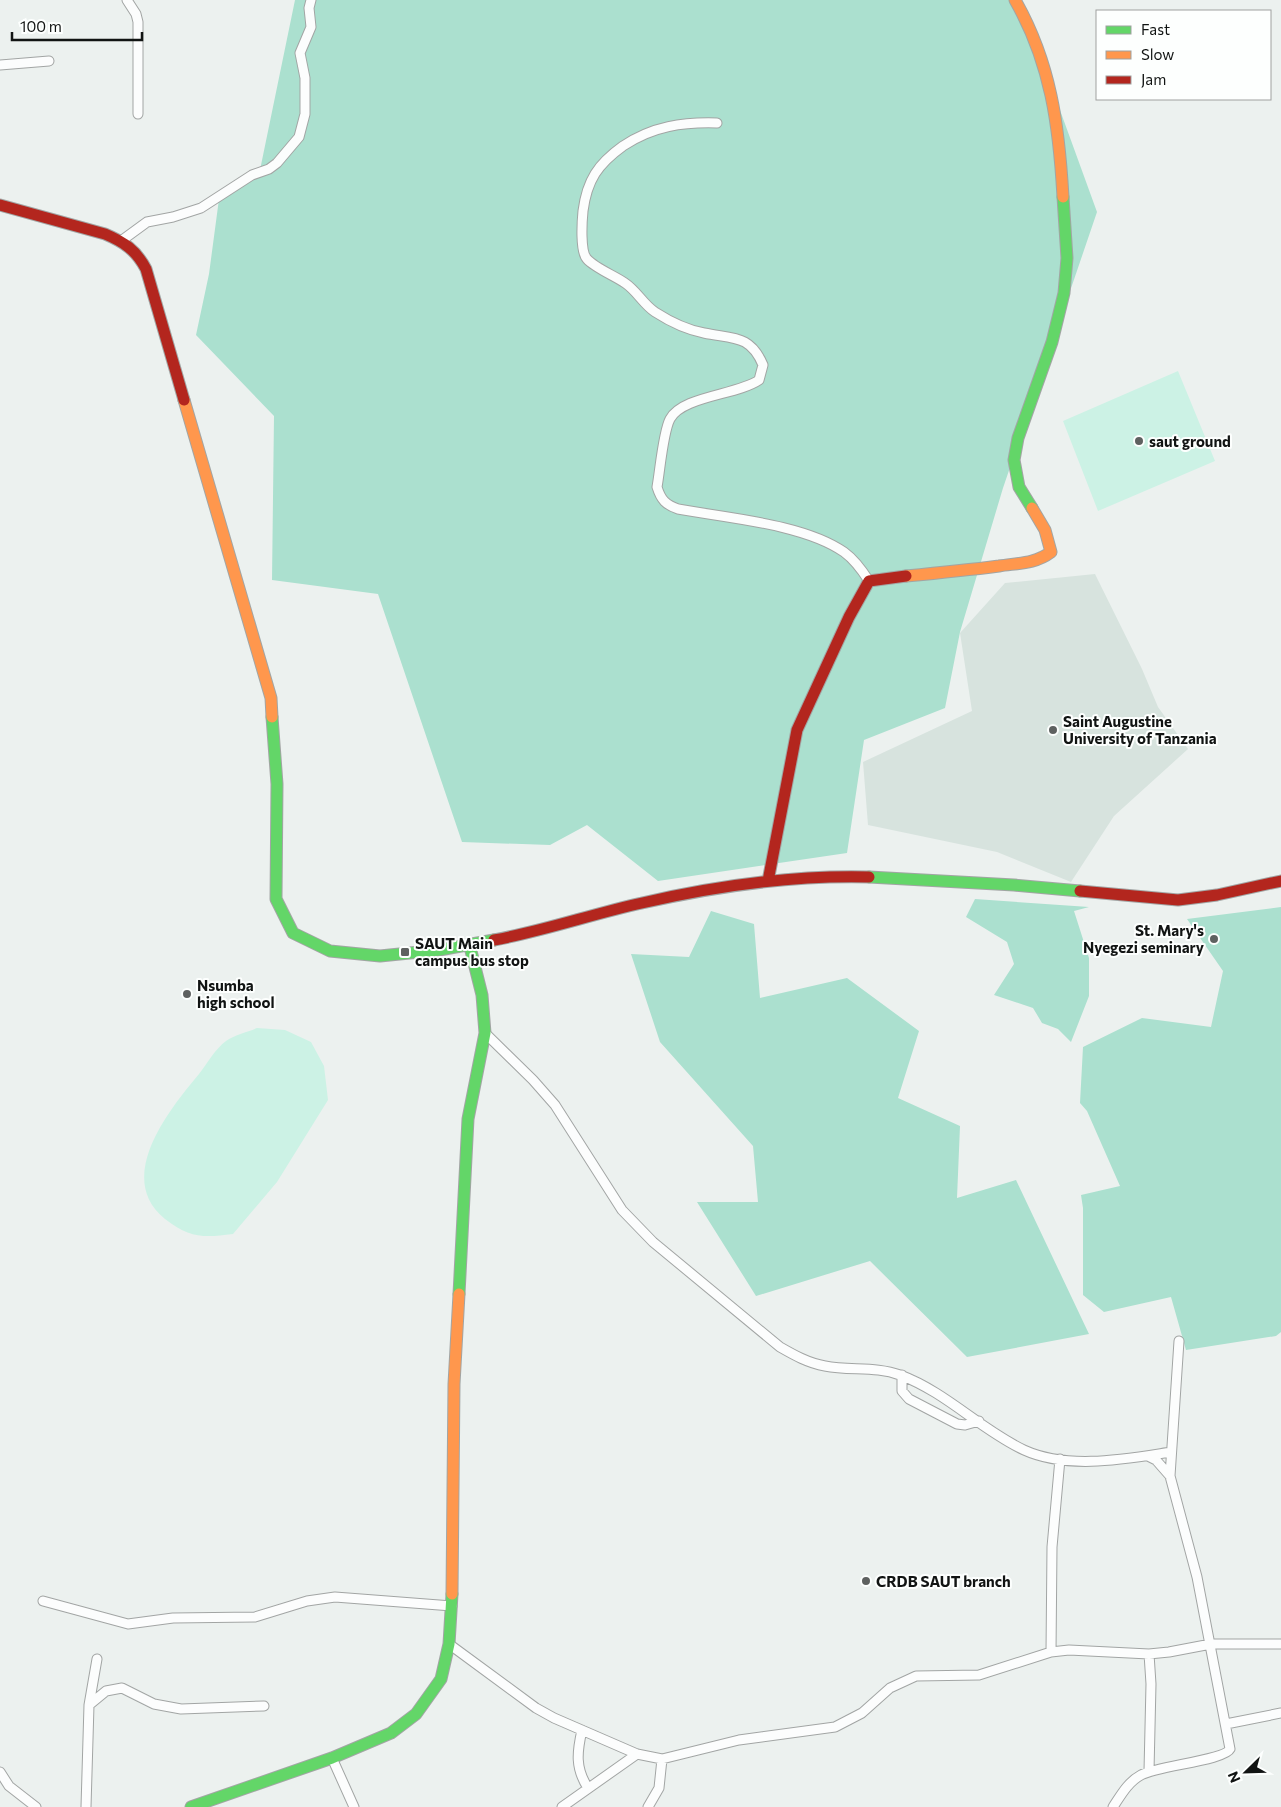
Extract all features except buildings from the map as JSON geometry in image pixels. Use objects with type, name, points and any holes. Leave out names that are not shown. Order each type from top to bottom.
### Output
[{"type":"street","points":[[127,0],[136,14],[138,22],[138,114]]},
{"type":"street","points":[[121,241],[147,222],[174,218],[201,208],[252,175],[269,169],[277,163],[299,137],[305,114],[305,78],[300,53],[312,27],[309,8],[311,0]]},
{"type":"street","points":[[768,881],[797,730],[849,617],[869,581],[880,578],[982,570],[993,566],[1039,560],[1051,552],[1048,536],[1016,482],[1014,459],[1021,431],[1051,344],[1067,280],[1061,160],[1057,124],[1046,71],[1023,12],[1015,0]]},
{"type":"street","points":[[0,65],[50,62]]},
{"type":"street","points":[[717,123],[686,122],[657,128],[633,139],[602,164],[585,191],[582,216],[583,251],[586,258],[629,286],[642,302],[675,323],[703,333],[743,340],[755,350],[763,365],[760,380],[748,388],[688,405],[677,411],[669,420],[657,487],[660,497],[668,505],[678,509],[787,530],[824,541],[845,553],[858,565],[869,581]]},
{"type":"street","points":[[0,204],[102,233],[121,241],[139,255],[146,269],[271,698],[277,784],[275,884],[278,910],[284,922],[303,942],[342,954],[388,956],[470,947],[641,904],[768,881],[860,877],[1030,886],[1166,900],[1194,898],[1281,881]]},
{"type":"street","points":[[192,1807],[332,1758],[391,1733],[416,1714],[441,1680],[449,1644],[452,1606],[454,1392],[464,1170],[468,1118],[485,1033],[482,995],[470,947]]},
{"type":"street","points":[[485,1033],[533,1080],[555,1105],[622,1210],[653,1242],[750,1325],[780,1347],[802,1360],[826,1366],[889,1371],[902,1375],[1024,1450],[1042,1456],[1060,1459],[1105,1460],[1171,1452]]},
{"type":"street","points":[[1113,1807],[1128,1786],[1149,1771],[1227,1753],[1230,1749],[1211,1644],[1193,1561],[1170,1476],[1179,1341]]},
{"type":"street","points":[[902,1375],[900,1384],[905,1395],[957,1424],[965,1425],[979,1421]]},
{"type":"street","points":[[919,1384],[929,1408]]},
{"type":"street","points":[[1148,1456],[1156,1460],[1170,1476]]},
{"type":"street","points":[[1051,1652],[1052,1547],[1060,1459]]},
{"type":"street","points":[[44,1601],[128,1624],[173,1618],[255,1617],[307,1601],[335,1597],[452,1606]]},
{"type":"street","points":[[449,1644],[536,1708],[637,1754],[662,1759],[739,1740],[835,1727],[850,1721],[862,1713],[879,1696],[910,1678],[930,1674],[979,1675],[1051,1652],[1092,1650],[1149,1654],[1211,1644],[1281,1644]]},
{"type":"street","points":[[1149,1654],[1151,1684],[1149,1771]]},
{"type":"street","points":[[86,1807],[89,1705],[97,1660]]},
{"type":"street","points":[[89,1705],[106,1691],[122,1688],[154,1704],[181,1709],[264,1706]]},
{"type":"street","points":[[1226,1724],[1281,1713]]},
{"type":"street","points":[[582,1730],[577,1762],[582,1779],[588,1788]]},
{"type":"street","points":[[562,1807],[637,1754]]},
{"type":"street","points":[[332,1758],[354,1807]]},
{"type":"street","points":[[648,1807],[659,1788],[662,1759]]},
{"type":"street","points":[[0,1772],[8,1786],[36,1807]]},
{"type":"shaded area","name":"Saint Augustine University of Tanzania","points":[[1095,574],[1142,669],[1158,707],[1188,749],[1114,816],[1071,882],[997,852],[868,825],[863,762],[972,711],[960,633],[1005,583]]},
{"type":"green space","points":[[295,0],[1020,0],[1097,212],[1003,488],[960,632],[945,708],[864,740],[847,853],[658,881],[587,825],[550,845],[462,842],[378,594],[272,580],[274,416],[196,335],[209,274],[219,199],[260,170]]},
{"type":"green space","name":"saut ground","points":[[1178,371],[1215,461],[1098,511],[1063,421]]},
{"type":"green space","points":[[975,899],[1089,907],[1074,911],[1089,958],[1089,996],[1071,1042],[1058,1029],[1042,1023],[1033,1008],[994,995],[1014,964],[1007,942],[966,917]]},
{"type":"green space","points":[[1281,907],[1281,1332],[1276,1336],[1186,1350],[1171,1297],[1104,1312],[1083,1295],[1083,1208],[1081,1195],[1120,1186],[1087,1111],[1080,1103],[1083,1047],[1142,1018],[1211,1027],[1223,971],[1187,919]]},
{"type":"green space","points":[[711,911],[754,924],[760,998],[847,978],[919,1031],[898,1098],[960,1126],[957,1198],[1016,1180],[1089,1334],[967,1357],[870,1261],[756,1296],[697,1202],[758,1202],[753,1146],[660,1042],[631,954],[689,957]]},
{"type":"green space","points":[[257,1028],[285,1030],[311,1042],[324,1066],[328,1100],[277,1182],[233,1234],[205,1236],[190,1233],[165,1219],[151,1202],[145,1184],[145,1165],[162,1125],[218,1048],[229,1039]]},
{"type":"traffic: fast","points":[[1032,508],[1019,487],[1014,460],[1018,438],[1052,342],[1064,293],[1067,258],[1063,197]]},
{"type":"traffic: fast","points":[[272,717],[277,784],[276,899],[293,933],[330,951],[380,956],[439,950],[494,940]]},
{"type":"traffic: fast","points":[[869,877],[1014,885],[1080,891]]},
{"type":"traffic: fast","points":[[459,1294],[468,1119],[485,1033],[482,995],[470,947]]},
{"type":"traffic: fast","points":[[191,1807],[332,1758],[391,1733],[416,1714],[441,1679],[449,1644],[452,1594]]},
{"type":"traffic: slow","points":[[1015,0],[1037,47],[1051,95],[1059,145],[1063,197]]},
{"type":"traffic: slow","points":[[184,400],[271,698],[272,717]]},
{"type":"traffic: slow","points":[[906,576],[1020,563],[1033,561],[1045,556],[1051,552],[1045,530],[1032,508]]},
{"type":"traffic: slow","points":[[452,1594],[454,1384],[459,1294]]},
{"type":"traffic: jam","points":[[0,205],[105,234],[118,240],[134,252],[146,269],[184,400]]},
{"type":"traffic: jam","points":[[768,881],[797,730],[849,617],[869,581],[906,576]]},
{"type":"traffic: jam","points":[[494,940],[623,907],[698,891],[783,880],[869,877]]},
{"type":"traffic: jam","points":[[1080,891],[1178,900],[1217,895],[1281,881]]},
{"type":"place","name":"saut ground","points":[[1139,441]]},
{"type":"place","name":"Saint Augustine University of Tanzania","points":[[1053,730]]},
{"type":"place","name":"St. Mary's Nyegezi seminary","points":[[1214,939]]},
{"type":"place","name":"SAUT Main campus bus stop","points":[[405,952]]},
{"type":"place","name":"Nsumba high school","points":[[187,994]]},
{"type":"place","name":"CRDB SAUT branch","points":[[866,1581]]}]
